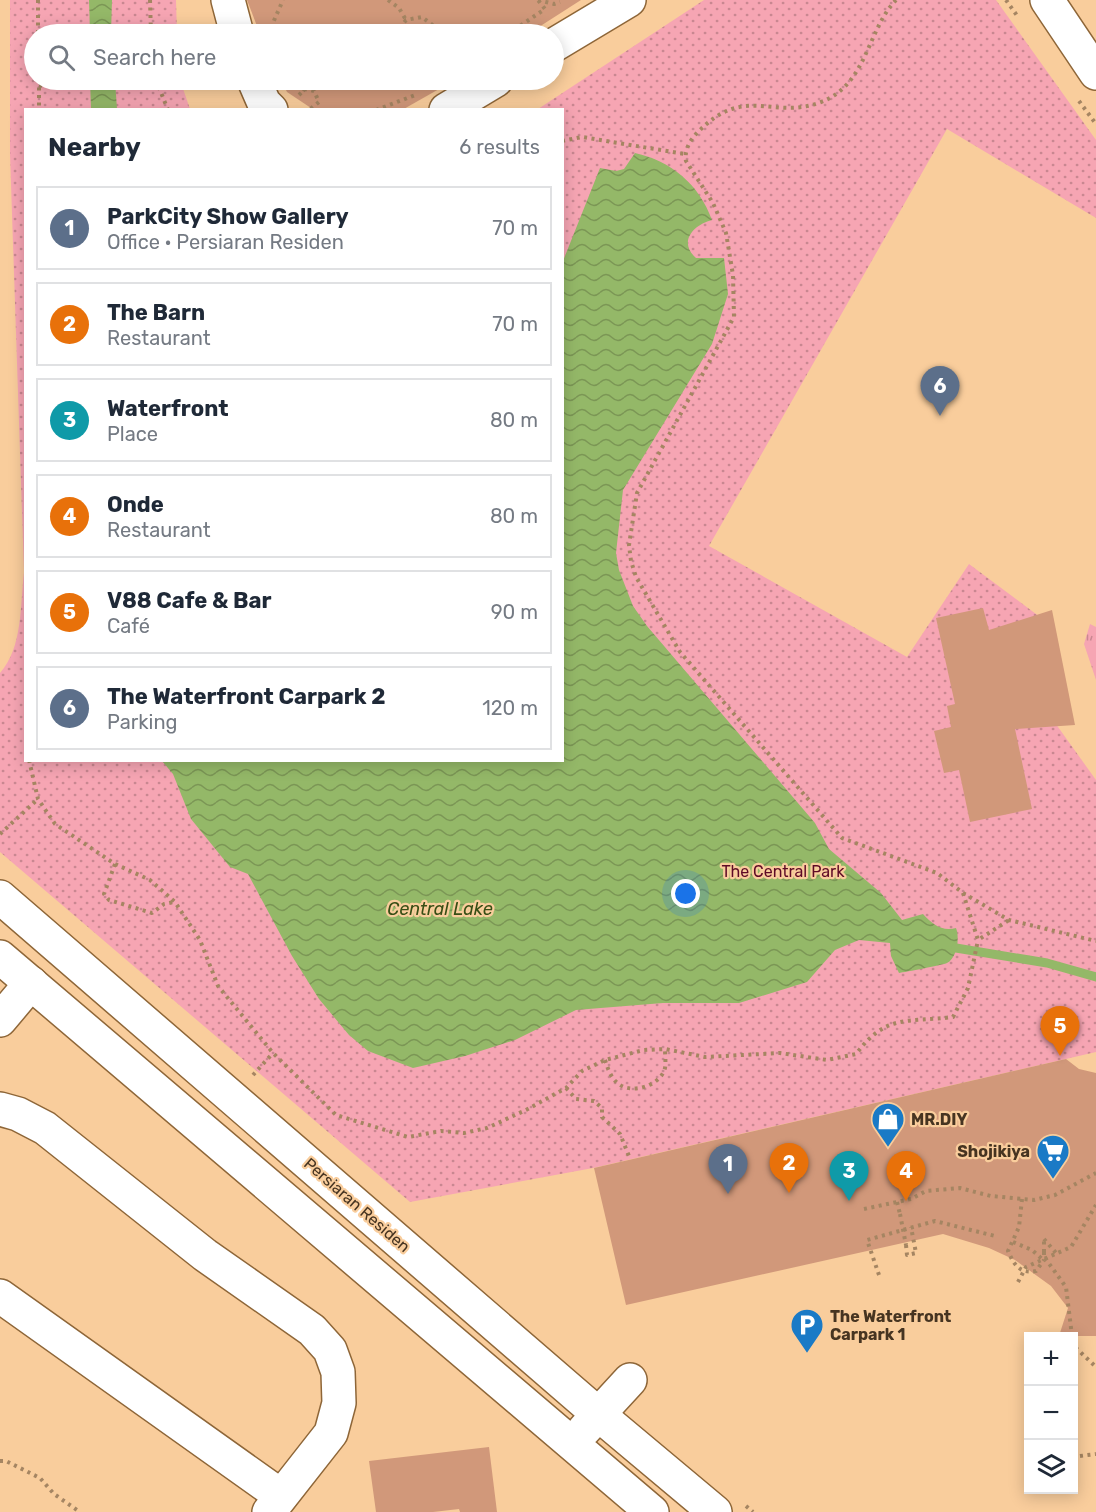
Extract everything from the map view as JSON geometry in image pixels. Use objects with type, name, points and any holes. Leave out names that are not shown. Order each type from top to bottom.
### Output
[{"type":"street","points":[[228,0],[234,24]]},
{"type":"street","points":[[564,39],[629,0]]},
{"type":"street","points":[[1047,0],[1096,73]]},
{"type":"street","points":[[258,90],[264,103],[284,107]]},
{"type":"street","points":[[434,101],[466,90]]},
{"type":"street","name":"Persiaran Residen","points":[[0,897],[598,1414],[715,1512]]},
{"type":"street","points":[[0,957],[652,1512]]},
{"type":"street","points":[[0,1020],[31,983]]},
{"type":"street","points":[[0,1109],[18,1113],[45,1128],[205,1255],[312,1330],[330,1350],[338,1372],[339,1403],[331,1434],[275,1504],[0,1296]]},
{"type":"street","points":[[572,1443],[630,1380]]},
{"type":"path","points":[[38,0],[38,24]]},
{"type":"path","points":[[150,0],[151,24]]},
{"type":"path","points":[[273,24],[283,0]]},
{"type":"path","points":[[388,0],[399,8],[406,20]]},
{"type":"path","points":[[523,24],[545,9],[538,0],[554,3],[568,0]]},
{"type":"path","points":[[896,0],[863,63],[845,85],[824,101],[803,107],[736,105],[704,126],[693,137],[685,154],[686,161],[713,202],[726,233],[733,275],[734,317],[637,492],[629,545],[636,577],[680,652],[842,838],[937,873],[963,893],[1008,920],[1096,941]]},
{"type":"path","points":[[403,24],[406,20],[422,17],[431,24]]},
{"type":"path","points":[[39,90],[39,108]]},
{"type":"path","points":[[160,90],[167,108]]},
{"type":"path","points":[[284,107],[304,90]]},
{"type":"path","points":[[310,90],[314,91],[320,102],[312,108]]},
{"type":"path","points":[[389,108],[434,101]]},
{"type":"path","points":[[564,141],[582,138],[685,154]]},
{"type":"path","points":[[29,762],[38,799],[55,824],[115,864],[150,880],[175,902],[200,940],[218,986],[273,1053],[336,1114],[408,1137],[441,1131],[464,1133],[487,1128],[566,1088],[582,1071],[605,1060],[644,1050],[665,1049],[705,1057],[780,1053],[827,1060],[856,1054],[872,1033],[897,1022],[953,1017],[968,988],[978,940],[963,893]]},
{"type":"path","points":[[0,834],[38,799]]},
{"type":"path","points":[[115,864],[104,889],[104,894],[109,900],[152,914],[164,904],[175,902]]},
{"type":"path","points":[[978,940],[1008,920]]},
{"type":"path","points":[[605,1060],[611,1076],[619,1084],[627,1088],[649,1086],[658,1080],[665,1070],[665,1049]]},
{"type":"path","points":[[251,1078],[273,1053]]},
{"type":"path","points":[[566,1088],[576,1099],[594,1101],[602,1108],[602,1117],[620,1134],[628,1156]]},
{"type":"path","points":[[864,1209],[897,1202],[926,1191],[960,1188],[992,1196],[1034,1200],[1055,1195],[1083,1177],[1096,1173]]},
{"type":"path","points":[[1022,1199],[1018,1227],[1008,1251],[1019,1269],[1036,1270],[1044,1259],[1044,1239],[1056,1253]]},
{"type":"path","points":[[897,1202],[907,1255],[916,1252],[912,1227]]},
{"type":"path","points":[[1018,1282],[1026,1267],[1071,1247],[1096,1205]]},
{"type":"path","points":[[879,1275],[867,1240],[935,1221],[995,1236]]},
{"type":"path","points":[[1013,1242],[1032,1250],[1044,1259],[1066,1287],[1072,1332]]},
{"type":"path","points":[[1078,1350],[1096,1367]]},
{"type":"path","points":[[1080,1456],[1096,1454]]},
{"type":"path","points":[[0,1461],[6,1461],[40,1478],[54,1494],[80,1512]]},
{"type":"green space","name":"The Central Park","points":[[10,0],[176,0],[177,24],[24,24],[24,90],[183,90],[190,108],[24,108],[24,572],[10,154]]},
{"type":"green space","name":"The Central Park","points":[[704,0],[996,0],[1096,140],[1096,218],[947,129],[709,546],[907,657],[969,564],[1040,617],[1048,713],[1096,780],[1096,1052],[593,1168],[410,1202],[0,852],[0,673],[13,651],[21,612],[24,572],[24,762],[564,762],[564,108],[540,108]]},
{"type":"green space","points":[[1090,624],[1096,627],[1096,680],[1084,644]]},
{"type":"water","points":[[89,0],[112,0],[111,24],[90,24]]},
{"type":"water","points":[[90,90],[116,90],[117,108],[91,108]]},
{"type":"water","name":"Central Lake","points":[[635,153],[648,157],[672,168],[700,195],[712,220],[694,230],[688,240],[688,246],[696,258],[724,258],[728,294],[712,344],[623,490],[616,553],[619,570],[633,606],[647,626],[815,823],[829,849],[881,893],[902,920],[923,914],[938,926],[946,929],[956,928],[957,947],[953,957],[947,963],[899,973],[891,956],[890,943],[859,940],[835,950],[807,982],[739,1003],[663,1003],[576,1010],[515,1040],[465,1056],[413,1068],[368,1051],[349,1035],[319,999],[292,956],[248,874],[230,867],[191,819],[173,774],[163,762],[564,762],[564,258],[600,168],[616,171],[624,169]]},
{"type":"building","points":[[247,0],[581,0],[544,24],[256,24]]},
{"type":"building","points":[[286,90],[437,90],[406,108],[311,108]]},
{"type":"building","points":[[983,608],[989,630],[1052,610],[1075,725],[1015,729],[1032,809],[970,822],[959,770],[944,773],[934,731],[951,727],[947,706],[955,704],[936,618]]},
{"type":"building","points":[[1066,1059],[1079,1069],[1096,1073],[1096,1336],[1078,1336],[1078,1332],[1060,1332],[1068,1308],[1051,1286],[1015,1260],[989,1248],[943,1234],[626,1305],[594,1168]]},
{"type":"building","points":[[489,1447],[497,1512],[460,1512],[459,1509],[433,1512],[376,1512],[369,1461]]},
{"type":"waterway","points":[[956,948],[1047,963],[1096,977]]},
{"type":"place","name":"The Waterfront Carpark 2","points":[[940,416]]},
{"type":"place","name":"V88 Cafe & Bar","points":[[1060,1056]]},
{"type":"place","name":"MR.DIY","points":[[888,1148]]},
{"type":"place","name":"Shojikiya","points":[[1053,1180]]},
{"type":"place","name":"The Barn","points":[[789,1193]]},
{"type":"place","name":"ParkCity Show Gallery","points":[[728,1194]]},
{"type":"place","name":"Waterfront","points":[[849,1201]]},
{"type":"place","name":"Onde","points":[[906,1201]]},
{"type":"place","name":"The Waterfront Carpark 1","points":[[807,1354]]}]
